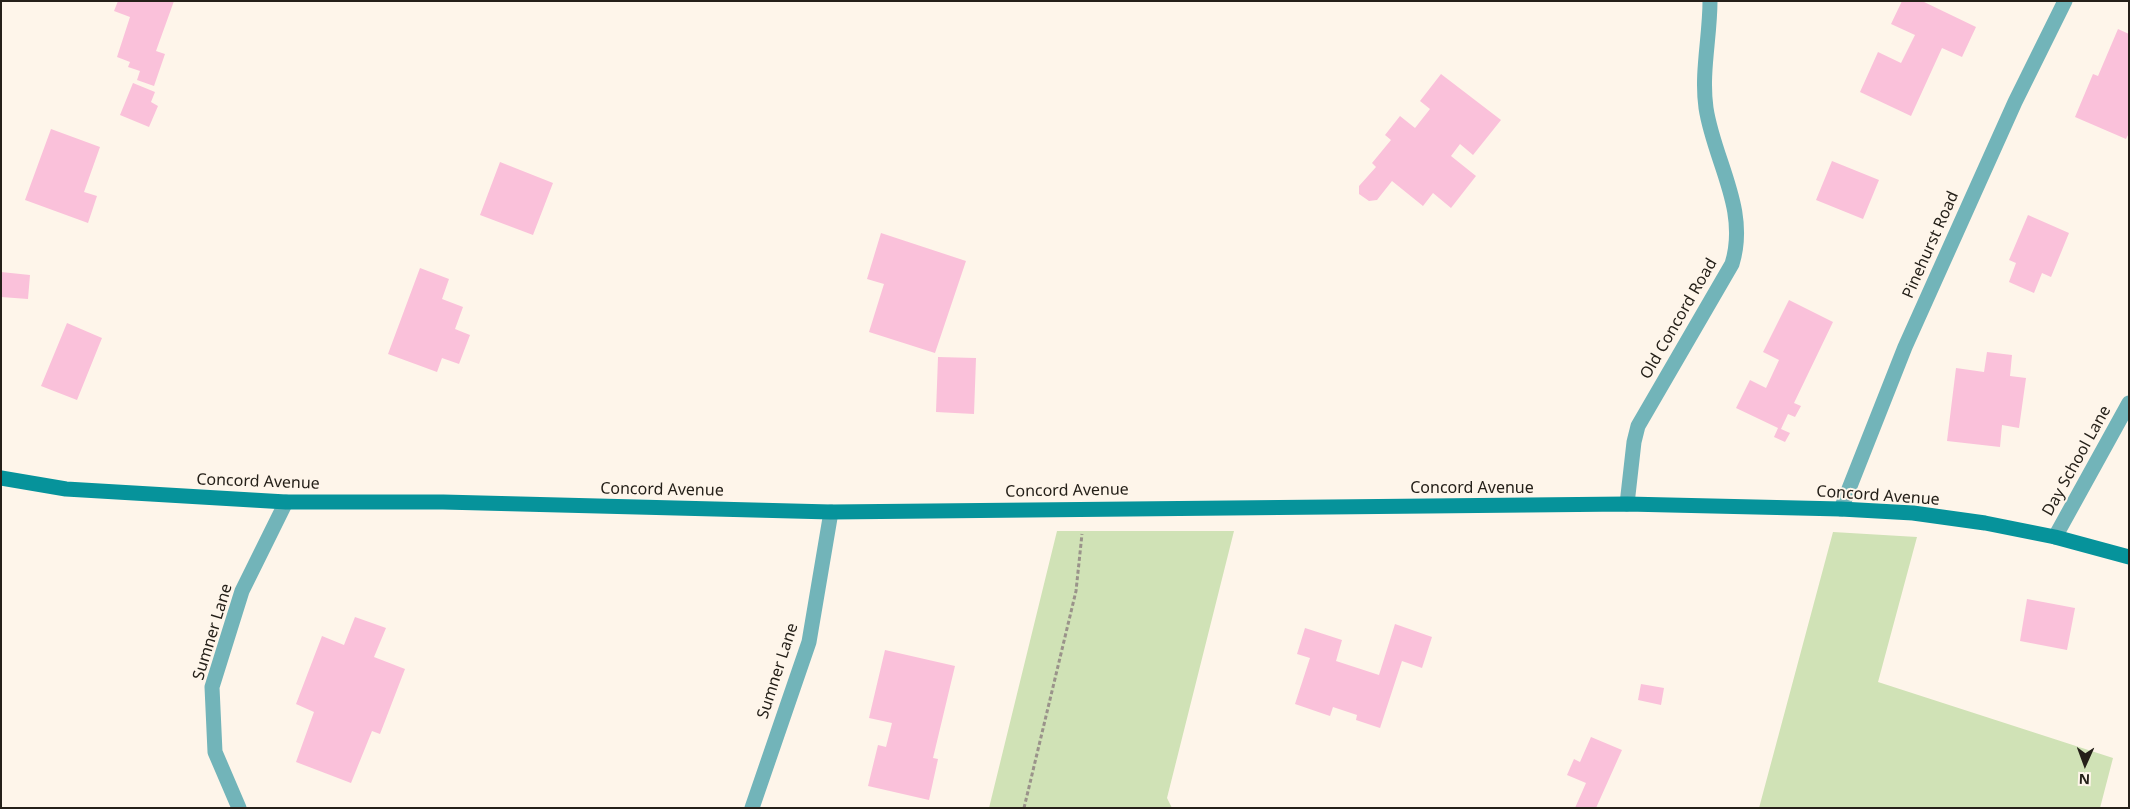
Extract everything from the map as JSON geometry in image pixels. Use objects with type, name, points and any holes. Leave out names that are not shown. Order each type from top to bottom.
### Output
[{"type":"main road","name":"Concord Avenue","points":[[1,478],[66,489],[286,502],[444,502],[831,512],[1626,504],[1841,509],[1913,513],[2055,537],[2129,557]]},
{"type":"street","name":"Old Concord Road","points":[[1626,504],[1634,442],[1638,426],[1732,264],[1736,248],[1736,218],[1732,194],[1710,125],[1704,96],[1710,1]]},
{"type":"street","name":"Pinehurst Road","points":[[1841,509],[1905,347],[2015,102],[2065,1]]},
{"type":"street","name":"Day School Lane","points":[[2055,537],[2129,403]]},
{"type":"street","name":"Sumner Lane","points":[[239,808],[215,752],[212,687],[242,591],[286,502]]},
{"type":"street","name":"Sumner Lane","points":[[752,808],[809,642],[831,512]]},
{"type":"path","points":[[1024,808],[1076,591],[1082,552],[1083,509]]},
{"type":"green space","points":[[1057,531],[1234,531],[1167,798],[1172,808],[989,808]]},
{"type":"green space","points":[[1833,532],[1917,537],[1878,682],[2113,758],[2100,808],[1759,808]]},
{"type":"building","points":[[118,1],[174,1],[156,51],[165,54],[154,86],[137,80],[140,71],[128,67],[130,62],[117,57],[130,17],[114,11]]},
{"type":"building","points":[[1902,1],[1922,1],[1976,27],[1962,57],[1942,48],[1911,116],[1860,92],[1878,52],[1901,63],[1915,35],[1891,24]]},
{"type":"building","points":[[2118,29],[2129,34],[2129,133],[2126,139],[2075,117],[2093,74],[2098,76]]},
{"type":"building","points":[[1441,74],[1501,120],[1473,155],[1460,144],[1451,156],[1476,176],[1451,208],[1433,193],[1423,206],[1392,181],[1377,200],[1369,201],[1359,194],[1359,186],[1376,167],[1372,163],[1391,140],[1385,135],[1400,116],[1415,128],[1430,109],[1420,101]]},
{"type":"building","points":[[133,83],[155,92],[151,102],[158,106],[149,127],[120,115]]},
{"type":"building","points":[[51,129],[100,147],[84,192],[97,196],[88,223],[25,200]]},
{"type":"building","points":[[1832,161],[1879,180],[1863,219],[1816,200]]},
{"type":"building","points":[[500,162],[553,183],[533,235],[480,215]]},
{"type":"building","points":[[2028,215],[2069,233],[2051,277],[2042,273],[2034,293],[2009,282],[2016,263],[2009,260]]},
{"type":"building","points":[[881,233],[966,261],[935,353],[869,332],[884,284],[867,279]]},
{"type":"building","points":[[420,268],[449,279],[442,299],[463,307],[455,329],[470,335],[459,364],[442,358],[437,372],[388,354]]},
{"type":"building","points":[[1,272],[30,275],[28,299],[1,297]]},
{"type":"building","points":[[1789,300],[1833,322],[1794,403],[1801,406],[1795,417],[1788,414],[1781,429],[1790,433],[1785,442],[1774,437],[1778,428],[1736,408],[1750,380],[1766,388],[1779,360],[1763,352]]},
{"type":"building","points":[[67,323],[102,338],[77,400],[41,386]]},
{"type":"building","points":[[1987,352],[2012,355],[2010,376],[2026,378],[2019,428],[2002,425],[2000,447],[1947,441],[1956,368],[1984,372]]},
{"type":"building","points":[[938,357],[976,358],[974,414],[936,412]]},
{"type":"building","points":[[2027,599],[2075,608],[2067,650],[2020,641]]},
{"type":"building","points":[[355,617],[386,628],[374,657],[405,669],[380,734],[372,731],[351,783],[296,762],[314,712],[296,704],[322,636],[344,645]]},
{"type":"building","points":[[1395,624],[1432,637],[1422,668],[1402,661],[1380,728],[1356,720],[1357,715],[1333,707],[1330,716],[1295,704],[1310,658],[1297,654],[1305,628],[1342,640],[1336,661],[1379,675]]},
{"type":"building","points":[[885,650],[955,666],[933,758],[938,759],[929,800],[868,786],[878,745],[886,747],[892,723],[869,718]]},
{"type":"building","points":[[1641,684],[1664,688],[1661,705],[1638,700]]},
{"type":"building","points":[[1591,737],[1622,750],[1596,808],[1575,808],[1586,783],[1567,775],[1574,759],[1580,762]]}]
